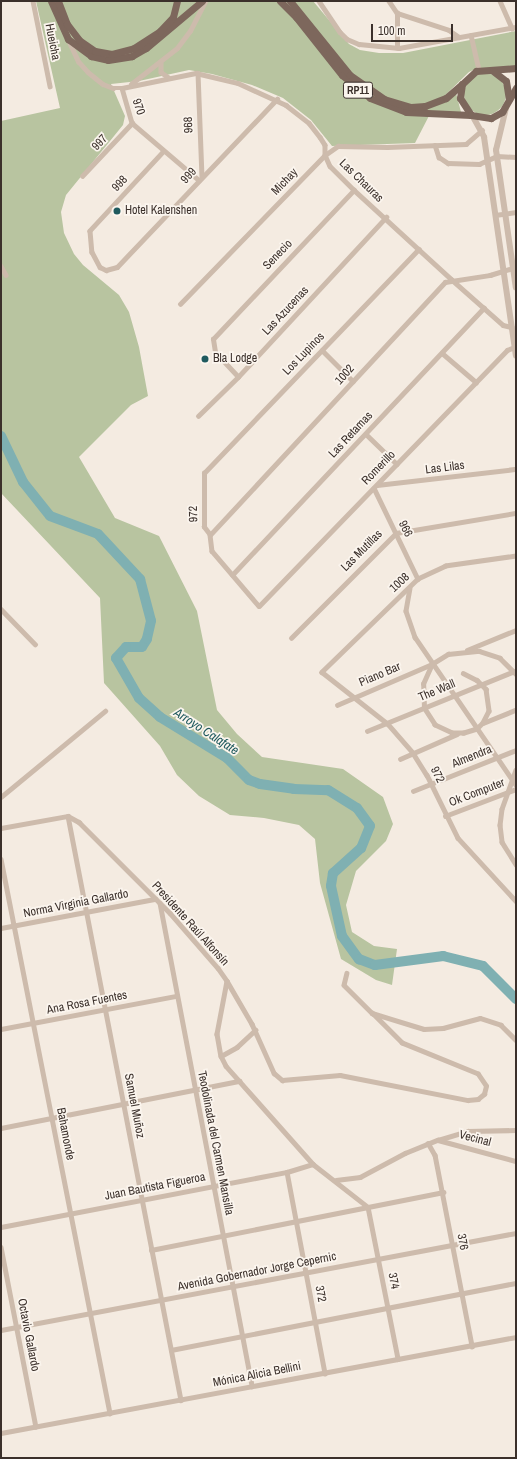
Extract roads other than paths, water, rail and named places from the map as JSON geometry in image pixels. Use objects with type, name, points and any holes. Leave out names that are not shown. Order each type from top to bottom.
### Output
[{"type":"main road","points":[[51,1],[68,39],[91,56],[108,60],[124,59],[156,42],[202,1]]},
{"type":"main road","points":[[58,1],[67,24],[79,40],[96,51],[112,54],[134,48],[160,31],[173,17],[177,1]]},
{"type":"main road","name":"RP11","points":[[280,1],[296,17],[342,75],[370,98],[406,112],[472,115],[491,118],[508,104],[516,88]]},
{"type":"main road","name":"RP11","points":[[290,1],[350,75],[384,99],[411,107],[425,106],[446,98],[471,74],[479,70]]},
{"type":"main road","points":[[479,70],[516,68]]},
{"type":"main road","points":[[491,70],[506,82],[508,104]]},
{"type":"main road","points":[[462,84],[462,104],[472,115]]},
{"type":"street","name":"Hueicha","points":[[33,1],[50,86]]},
{"type":"street","points":[[128,86],[161,63],[187,36],[205,1]]},
{"type":"street","points":[[319,1],[347,39],[359,44],[397,48],[514,27],[500,1]]},
{"type":"street","points":[[388,1],[397,13],[449,30],[459,37]]},
{"type":"street","points":[[397,13],[397,48]]},
{"type":"street","points":[[471,35],[479,70]]},
{"type":"street","name":"970","points":[[68,39],[79,62],[88,72],[103,84],[122,88],[132,123],[164,151],[200,178]]},
{"type":"street","points":[[161,63],[161,72],[168,77]]},
{"type":"street","name":"Las Chauras","points":[[122,88],[168,77],[198,73],[238,83],[277,99],[309,123],[325,145],[325,155],[330,166],[354,190],[386,218],[451,280],[503,325],[513,323]]},
{"type":"street","name":"968","points":[[198,73],[200,178]]},
{"type":"street","name":"999","points":[[117,267],[200,178],[277,99]]},
{"type":"street","points":[[508,104],[497,138],[497,156],[516,288]]},
{"type":"street","points":[[472,115],[482,130],[488,162],[495,215],[513,323],[516,356]]},
{"type":"street","name":"997","points":[[82,176],[132,123]]},
{"type":"street","name":"Michay","points":[[180,304],[325,155],[338,146],[345,144],[387,147],[470,143],[482,130]]},
{"type":"street","points":[[435,145],[439,158],[448,164],[488,162],[497,156],[516,157]]},
{"type":"street","name":"998","points":[[117,267],[106,270],[100,267],[89,243],[90,231],[164,151]]},
{"type":"street","name":"Senecio","points":[[238,377],[215,352],[212,343],[217,334],[354,190]]},
{"type":"street","points":[[495,215],[516,212]]},
{"type":"street","name":"Las Azucenas","points":[[198,416],[238,377],[386,218]]},
{"type":"street","name":"Los Lupinos","points":[[204,473],[419,249]]},
{"type":"street","points":[[1,266],[6,275]]},
{"type":"street","name":"1002","points":[[210,535],[445,282],[504,272],[514,267]]},
{"type":"street","name":"Las Retamas","points":[[232,575],[484,308]]},
{"type":"street","name":"Romerillo","points":[[259,606],[506,350],[515,347]]},
{"type":"street","points":[[322,350],[354,381]]},
{"type":"street","points":[[442,353],[476,382]]},
{"type":"street","points":[[366,434],[397,464]]},
{"type":"street","name":"Las Lilas","points":[[376,486],[516,469]]},
{"type":"street","name":"972","points":[[204,473],[204,527],[210,535],[212,551],[259,606]]},
{"type":"street","name":"966","points":[[376,486],[418,579]]},
{"type":"street","name":"Las Mutillas","points":[[291,638],[396,533],[516,513]]},
{"type":"street","name":"1008","points":[[322,672],[418,579],[446,566],[516,556]]},
{"type":"street","points":[[411,586],[406,606],[407,617],[415,637],[453,695],[516,785]]},
{"type":"street","points":[[1,609],[35,644]]},
{"type":"street","points":[[465,651],[516,630]]},
{"type":"street","points":[[465,651],[491,654],[500,658],[515,672]]},
{"type":"street","name":"Piano Bar","points":[[337,706],[354,697],[432,664],[448,654],[465,651]]},
{"type":"street","points":[[432,664],[423,684],[424,708],[435,725],[447,731],[458,733]]},
{"type":"street","name":"972","points":[[322,672],[388,724],[413,753],[431,784],[445,816],[464,847],[516,901]]},
{"type":"street","name":"The Wall","points":[[367,731],[388,724],[453,695],[515,672]]},
{"type":"street","points":[[463,673],[482,684],[490,704],[483,723]]},
{"type":"street","points":[[400,759],[458,733],[477,729],[483,723],[516,710]]},
{"type":"street","points":[[1,797],[105,711]]},
{"type":"street","name":"Almendra","points":[[413,791],[516,750]]},
{"type":"street","points":[[516,770],[500,817],[500,834],[505,850],[516,864]]},
{"type":"street","name":"Ok Computer","points":[[445,816],[516,789]]},
{"type":"street","points":[[1,828],[68,816]]},
{"type":"street","name":"Presidente Raúl Alfonsín","points":[[68,816],[79,822],[160,903],[227,981],[217,1034],[221,1056],[226,1066],[313,1164],[336,1180],[368,1207]]},
{"type":"street","name":"Samuel Muñoz","points":[[68,816],[181,1400]]},
{"type":"street","name":"Bahamonde","points":[[1,859],[89,1313],[110,1413]]},
{"type":"street","name":"Norma Virginia Gallardo","points":[[1,928],[155,899]]},
{"type":"street","name":"Teodolinada del Carmen Mansilla","points":[[160,903],[176,996],[252,1386]]},
{"type":"street","points":[[227,981],[255,1030],[274,1073],[282,1080],[340,1076],[468,1100],[478,1099],[484,1094],[486,1086],[478,1074],[402,1043],[344,985],[347,973]]},
{"type":"street","name":"Ana Rosa Fuentes","points":[[1,1030],[176,996]]},
{"type":"street","points":[[372,1013],[424,1029],[442,1028],[480,1018],[501,1025],[516,1040]]},
{"type":"street","points":[[221,1056],[237,1047],[255,1030]]},
{"type":"street","points":[[1,1128],[124,1106],[239,1081]]},
{"type":"street","points":[[336,1180],[360,1177],[428,1143],[468,1131],[516,1130]]},
{"type":"street","name":"Vecinal","points":[[438,1140],[516,1161]]},
{"type":"street","name":"376","points":[[428,1143],[433,1148],[443,1192],[472,1346]]},
{"type":"street","name":"Juan Bautista Figueroa","points":[[1,1228],[141,1199],[288,1172],[313,1164]]},
{"type":"street","name":"372","points":[[288,1172],[325,1373]]},
{"type":"street","points":[[151,1250],[443,1192]]},
{"type":"street","name":"374","points":[[368,1207],[398,1359]]},
{"type":"street","name":"Avenida Gobernador Jorge Cepernic","points":[[1,1330],[516,1233]]},
{"type":"street","name":"Octavio Gallardo","points":[[1,1247],[36,1427]]},
{"type":"street","points":[[171,1350],[516,1283]]},
{"type":"street","name":"Mónica Alicia Bellini","points":[[1,1433],[516,1337]]},
{"type":"waterway","name":"Arroyo Calafate","points":[[1,436],[23,482],[50,516],[98,534],[140,579],[151,621],[147,639],[142,647],[126,647],[116,658],[139,698],[160,717],[227,758],[249,780],[260,784],[294,789],[328,790],[357,808],[370,826],[361,848],[333,873],[331,886],[342,936],[359,959],[375,965],[443,956],[483,966],[516,999]]},
{"type":"place","name":"Hotel Kalenshen","points":[[117,211]]},
{"type":"place","name":"Bla Lodge","points":[[205,359]]}]
